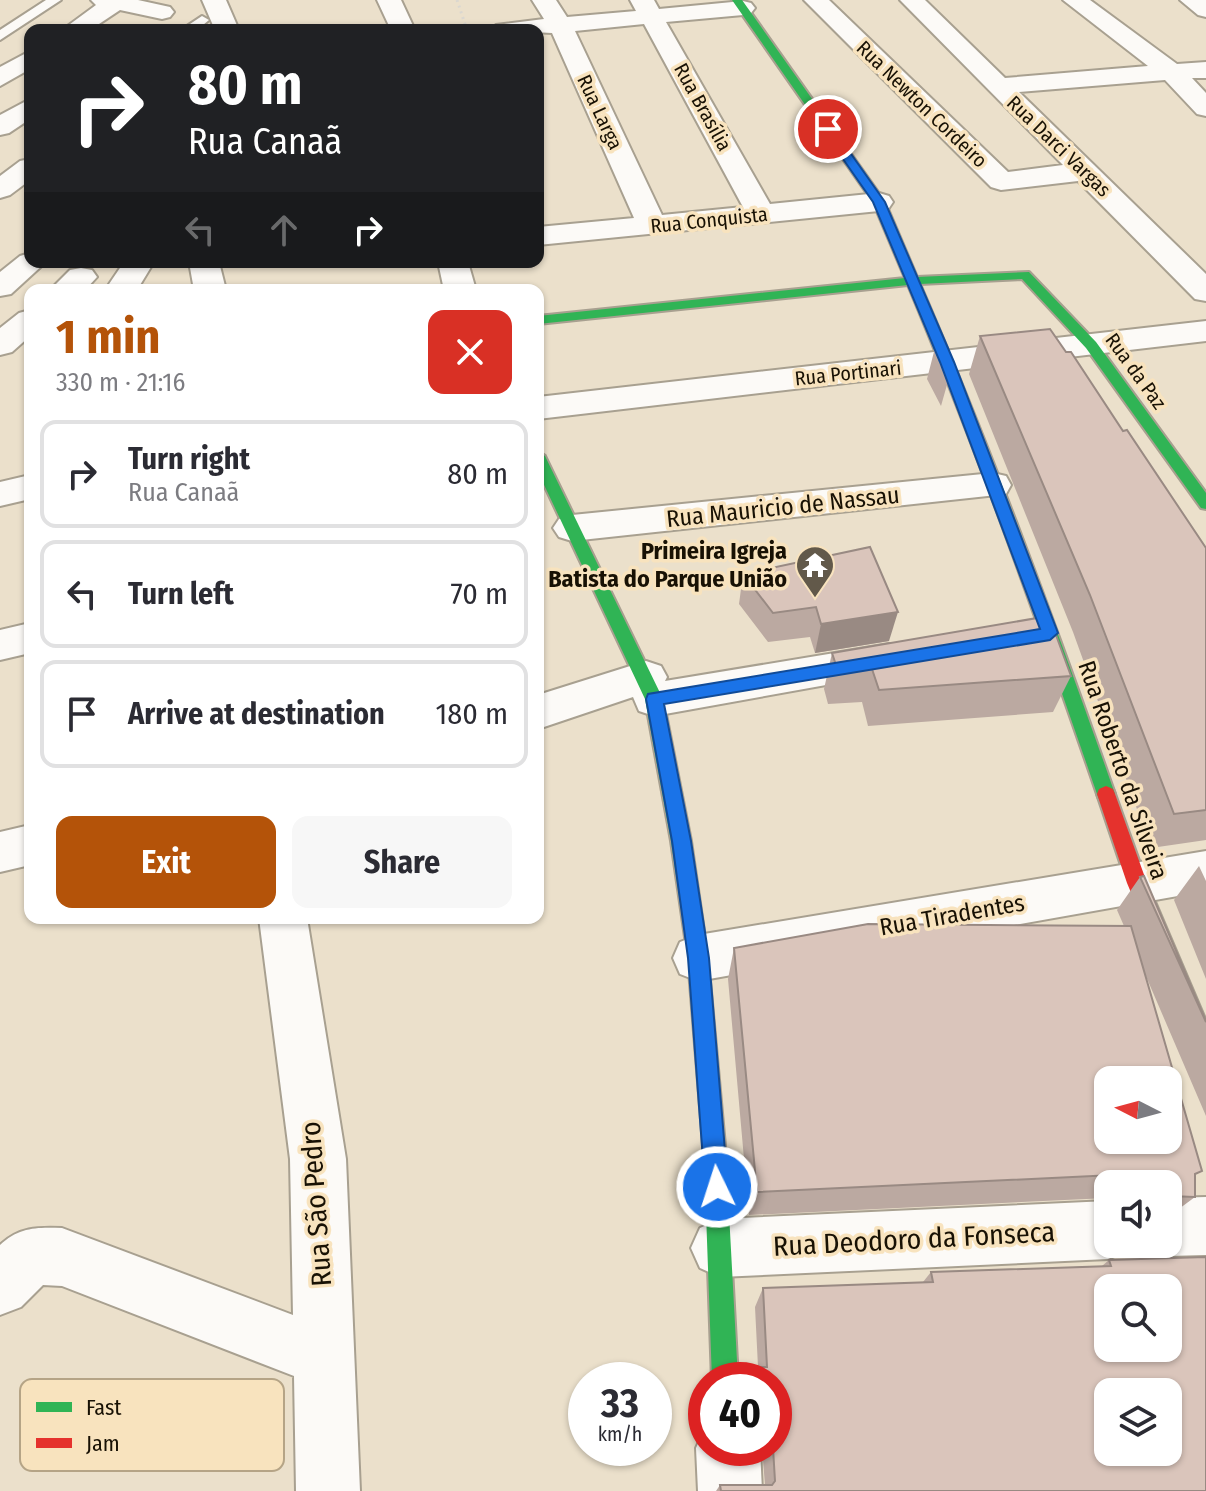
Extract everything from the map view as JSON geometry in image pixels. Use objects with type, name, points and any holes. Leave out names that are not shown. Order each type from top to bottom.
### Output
[{"type":"street","points":[[389,0],[400,24]]},
{"type":"street","name":"Rua Larga","points":[[544,0],[560,25],[653,226]]},
{"type":"street","name":"Rua Newton Cordeiro","points":[[816,0],[1001,181],[1087,171]]},
{"type":"street","points":[[1075,0],[1172,72],[1206,108]]},
{"type":"street","points":[[1192,0],[1206,10]]},
{"type":"street","points":[[82,24],[113,1],[171,6]]},
{"type":"street","points":[[544,26],[647,8],[740,4]]},
{"type":"street","name":"Rua Roberto da Silveira","points":[[740,4],[879,202],[947,362],[993,485],[1035,636],[1206,1046]]},
{"type":"street","points":[[148,24],[171,6]]},
{"type":"street","name":"Rua Brasília","points":[[647,8],[762,215]]},
{"type":"street","name":"Rua Darci Vargas","points":[[912,11],[1010,85],[1087,171],[1206,292]]},
{"type":"street","points":[[842,27],[870,23]]},
{"type":"street","points":[[0,78],[24,62]]},
{"type":"street","points":[[1010,85],[1206,70]]},
{"type":"street","points":[[0,99],[24,105]]},
{"type":"street","points":[[0,127],[24,110]]},
{"type":"street","points":[[0,189],[24,171]]},
{"type":"street","name":"Rua Conquista","points":[[544,235],[879,202]]},
{"type":"street","points":[[0,287],[24,268]]},
{"type":"street","name":"Rua da Paz","points":[[912,281],[1019,274],[1029,279],[1091,345],[1206,504]]},
{"type":"street","points":[[544,319],[912,281]]},
{"type":"street","points":[[0,345],[24,325]]},
{"type":"street","name":"Rua Portinari","points":[[544,407],[1206,331]]},
{"type":"street","points":[[544,469],[650,688],[681,841],[698,958],[720,1248],[724,1362]]},
{"type":"street","name":"Rua Mauricio de Nassau","points":[[572,528],[993,485]]},
{"type":"street","points":[[0,494],[24,488]]},
{"type":"street","points":[[0,645],[24,639]]},
{"type":"street","points":[[544,711],[650,688],[928,653]]},
{"type":"street","points":[[0,852],[24,846]]},
{"type":"street","name":"Rua Tiradentes","points":[[698,958],[1206,871]]},
{"type":"street","name":"Rua São Pedro","points":[[284,924],[318,1159],[328,1491]]},
{"type":"street","points":[[1182,1227],[1206,1226]]},
{"type":"street","name":"Rua Deodoro da Fonseca","points":[[720,1248],[1094,1231]]},
{"type":"street","points":[[0,1286],[31,1256],[62,1257],[324,1357]]},
{"type":"street","points":[[729,1466],[730,1491]]},
{"type":"lane","points":[[0,36],[55,0]]},
{"type":"path","points":[[457,0],[465,24]]},
{"type":"building","points":[[1050,329],[1066,352],[1071,352],[1123,431],[1127,430],[1206,548],[1206,810],[1174,814],[1090,595],[980,336]]},
{"type":"building","points":[[941,339],[952,367],[937,340]]},
{"type":"building","points":[[870,547],[898,612],[821,624],[816,607],[773,613],[743,574]]},
{"type":"building","points":[[1049,616],[1071,676],[879,690],[871,666],[837,668],[832,653]]},
{"type":"building","points":[[1144,876],[1206,1021],[1206,1022],[1140,877]]},
{"type":"building","points":[[868,924],[1131,926],[1172,1066],[1094,1066],[1094,1154],[1182,1154],[1182,1102],[1202,1171],[1195,1174],[1195,1197],[1182,1197],[1182,1170],[1094,1170],[1094,1176],[757,1192],[734,948]]},
{"type":"building","points":[[1206,1257],[1206,1491],[721,1491],[720,1485],[772,1485],[775,1481],[774,1466],[792,1466],[792,1362],[767,1362],[763,1288],[933,1282],[931,1272],[1111,1266],[1109,1260]]},
{"type":"traffic: fast","points":[[737,0],[879,202],[947,362],[1050,633],[1106,794]]},
{"type":"traffic: fast","points":[[544,319],[912,281],[1025,275],[1091,345],[1206,504]]},
{"type":"traffic: fast","points":[[544,469],[654,699],[681,841],[698,958],[715,1157],[724,1362]]},
{"type":"traffic: jam","points":[[1106,794],[1137,883],[1206,1046]]},
{"type":"place","name":"Primeira Igreja Batista do Parque União","points":[[815,599]]},
{"type":"route","points":[[717,1187],[698,958],[681,841],[654,699],[1050,633],[947,362],[879,202],[828,129]]}]
